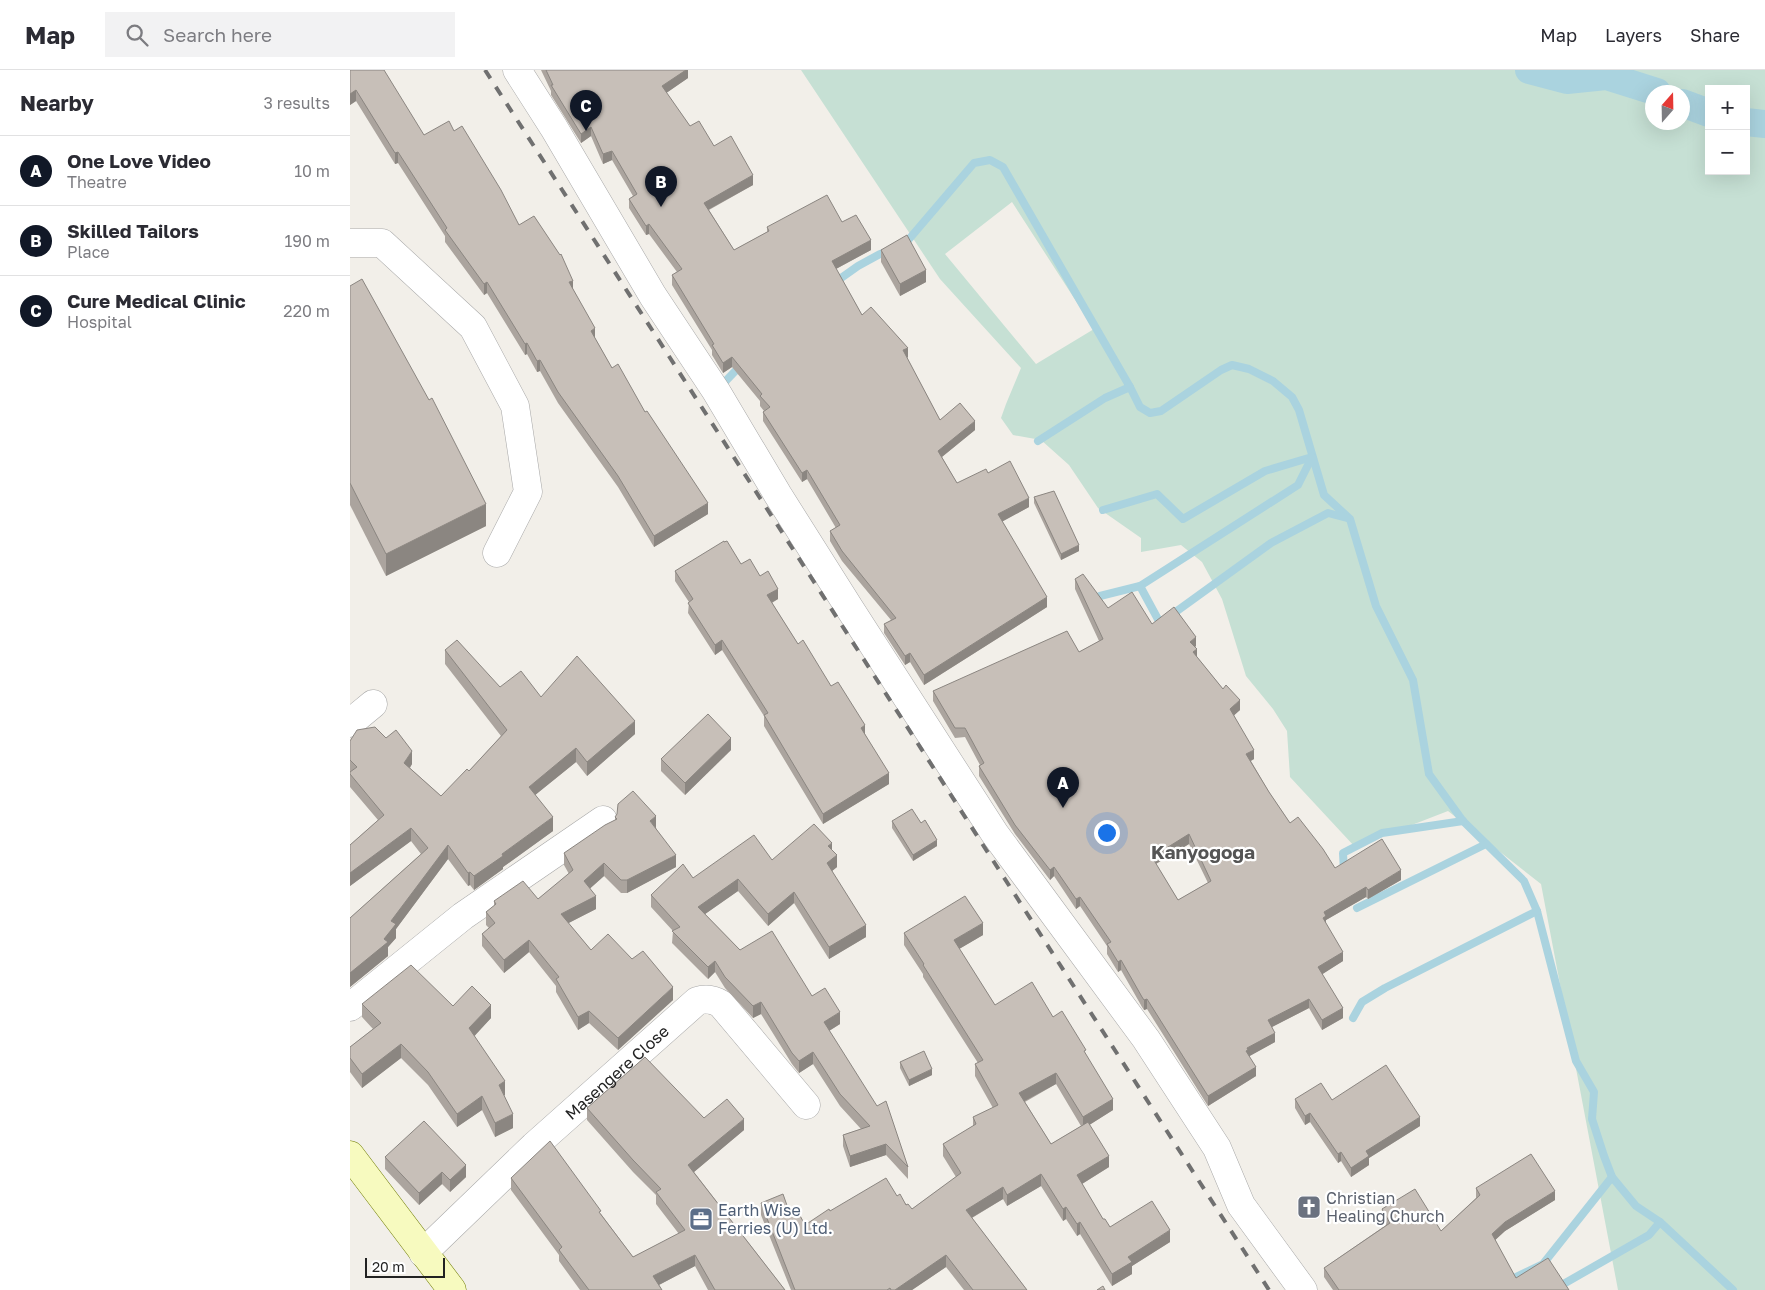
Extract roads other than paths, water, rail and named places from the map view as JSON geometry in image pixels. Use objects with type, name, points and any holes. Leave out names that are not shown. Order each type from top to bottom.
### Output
[{"type":"street","points":[[517,70],[554,128],[653,296],[716,391],[834,585],[995,834],[1146,1039],[1217,1148],[1241,1205],[1302,1290]]},
{"type":"street","points":[[350,243],[382,243],[473,327],[515,406],[528,492],[497,552]]},
{"type":"street","points":[[350,722],[373,704]]},
{"type":"street","points":[[350,1007],[463,916],[603,820]]},
{"type":"street","name":"Masengere Close","points":[[422,1253],[534,1146],[697,1001],[710,999],[721,1004],[806,1105]]},
{"type":"street","points":[[350,1155],[422,1253],[452,1290]]},
{"type":"waterway","points":[[1529,70],[1567,80],[1606,76],[1645,88]]},
{"type":"waterway","points":[[1690,106],[1705,112]]},
{"type":"waterway","points":[[1750,122],[1765,124]]},
{"type":"waterway","points":[[904,245],[974,163],[990,160],[1003,167],[1140,407],[1150,413],[1161,411],[1221,370],[1232,365],[1249,369],[1273,381],[1292,397],[1299,410],[1324,495],[1350,519],[1376,606],[1413,680],[1429,774],[1463,821],[1524,881],[1537,911],[1576,1061],[1594,1092],[1592,1119],[1612,1177],[1636,1206],[1660,1222],[1733,1290]]},
{"type":"waterway","points":[[834,283],[858,266],[889,251]]},
{"type":"waterway","points":[[719,388],[742,364]]},
{"type":"waterway","points":[[1038,441],[1105,398],[1130,387]]},
{"type":"waterway","points":[[1103,510],[1157,494],[1183,519],[1265,471],[1312,457]]},
{"type":"waterway","points":[[1100,596],[1140,586],[1298,485],[1312,457]]},
{"type":"waterway","points":[[1170,616],[1271,543],[1328,513],[1347,518]]},
{"type":"waterway","points":[[1140,586],[1160,623]]},
{"type":"waterway","points":[[1344,872],[1343,853],[1382,833],[1463,821]]},
{"type":"waterway","points":[[1357,908],[1486,844]]},
{"type":"waterway","points":[[1353,1018],[1362,1002],[1385,988],[1537,911]]},
{"type":"waterway","points":[[1489,1290],[1543,1264],[1612,1177]]},
{"type":"waterway","points":[[1553,1290],[1649,1235],[1660,1222]]},
{"type":"railway","points":[[485,70],[1269,1290]]},
{"type":"place","name":"Cure Medical Clinic","points":[[586,131]]},
{"type":"place","name":"Skilled Tailors","points":[[661,207]]},
{"type":"place","name":"One Love Video","points":[[1063,808]]},
{"type":"place","name":"Christian Healing Church","points":[[1309,1207]]},
{"type":"place","name":"Earth Wise Ferries (U) Ltd.","points":[[701,1219]]},
{"type":"district","name":"Kanyogoga","points":[[1203,851]]}]
